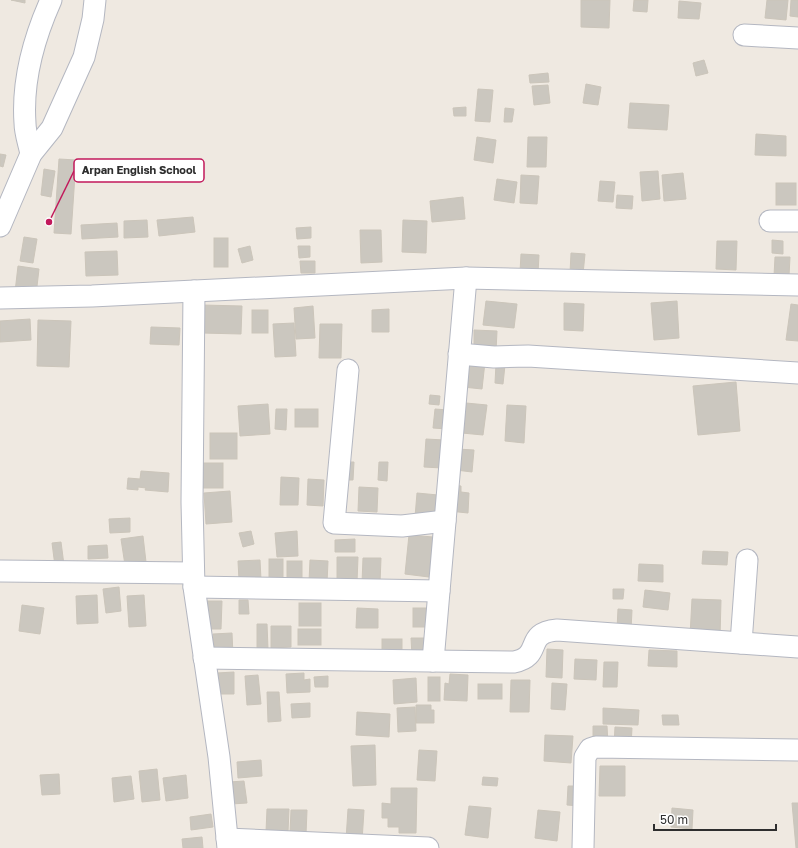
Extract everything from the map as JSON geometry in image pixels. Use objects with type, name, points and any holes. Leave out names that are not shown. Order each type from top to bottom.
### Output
[{"type":"street","points":[[31,154],[25,124],[25,88],[35,41],[51,0]]},
{"type":"street","points":[[0,226],[31,154],[52,128],[84,57],[93,20],[95,0]]},
{"type":"street","points":[[744,35],[798,38]]},
{"type":"street","points":[[770,221],[798,221]]},
{"type":"street","points":[[433,661],[466,278]]},
{"type":"street","points":[[0,298],[92,296],[466,278],[798,285]]},
{"type":"street","points":[[194,291],[192,502],[193,580],[219,757],[228,844],[428,848]]},
{"type":"street","points":[[459,354],[555,357],[592,361],[798,373]]},
{"type":"street","points":[[348,370],[334,523],[402,526],[445,521]]},
{"type":"street","points":[[741,643],[747,560]]},
{"type":"street","points":[[0,571],[439,591]]},
{"type":"street","points":[[204,658],[514,662],[521,660],[531,653],[539,635],[547,631],[557,630],[798,648]]},
{"type":"street","points":[[583,848],[585,757],[590,749],[596,747],[798,750]]},
{"type":"building","points":[[11,0],[25,0],[25,3]]},
{"type":"building","points":[[581,0],[610,0],[609,28],[581,27]]},
{"type":"building","points":[[634,0],[648,0],[647,12],[633,11]]},
{"type":"building","points":[[767,0],[788,0],[786,20],[765,18]]},
{"type":"building","points":[[791,0],[798,0],[798,17],[790,16]]},
{"type":"building","points":[[679,1],[701,3],[699,19],[678,18]]},
{"type":"building","points":[[704,60],[708,73],[696,76],[693,63]]},
{"type":"building","points":[[548,73],[549,82],[530,83],[529,75]]},
{"type":"building","points":[[586,84],[601,87],[598,105],[583,103]]},
{"type":"building","points":[[548,85],[550,103],[534,105],[532,86]]},
{"type":"building","points":[[478,89],[493,90],[490,122],[475,121]]},
{"type":"building","points":[[630,103],[669,105],[667,130],[628,128]]},
{"type":"building","points":[[466,107],[466,116],[454,116],[453,108]]},
{"type":"building","points":[[505,108],[514,109],[512,122],[504,122]]},
{"type":"building","points":[[756,134],[786,136],[786,156],[755,155]]},
{"type":"building","points":[[477,137],[496,140],[493,163],[474,160]]},
{"type":"building","points":[[528,137],[547,137],[546,167],[527,167]]},
{"type":"building","points":[[0,154],[6,155],[3,167],[0,166]]},
{"type":"building","points":[[59,159],[76,160],[71,234],[54,233]]},
{"type":"building","points":[[44,169],[55,171],[51,197],[41,195]]},
{"type":"building","points":[[658,171],[660,199],[642,201],[640,172]]},
{"type":"building","points":[[683,173],[686,199],[664,201],[662,175]]},
{"type":"building","points":[[521,175],[539,176],[537,204],[520,203]]},
{"type":"building","points":[[497,179],[517,182],[514,203],[494,200]]},
{"type":"building","points":[[600,181],[615,182],[613,202],[598,201]]},
{"type":"building","points":[[776,183],[796,183],[796,205],[776,205]]},
{"type":"building","points":[[617,195],[633,196],[632,209],[616,208]]},
{"type":"building","points":[[463,197],[465,219],[432,222],[430,201]]},
{"type":"building","points":[[193,217],[195,232],[159,236],[157,220]]},
{"type":"building","points":[[147,220],[148,237],[124,238],[124,221]]},
{"type":"building","points":[[403,220],[427,221],[426,253],[402,252]]},
{"type":"building","points":[[117,223],[118,237],[82,239],[81,225]]},
{"type":"building","points":[[311,227],[311,238],[297,239],[296,228]]},
{"type":"building","points":[[360,230],[381,230],[382,262],[361,263]]},
{"type":"building","points":[[24,237],[37,239],[33,263],[20,261]]},
{"type":"building","points":[[214,238],[228,238],[228,267],[214,267]]},
{"type":"building","points":[[772,240],[783,241],[783,254],[772,253]]},
{"type":"building","points":[[717,241],[737,241],[736,270],[716,269]]},
{"type":"building","points":[[250,246],[253,260],[242,263],[238,249]]},
{"type":"building","points":[[298,246],[310,246],[310,257],[299,258]]},
{"type":"building","points":[[117,251],[118,275],[86,276],[85,252]]},
{"type":"building","points":[[571,253],[585,254],[583,274],[570,273]]},
{"type":"building","points":[[521,254],[539,255],[538,273],[520,272]]},
{"type":"building","points":[[775,257],[790,257],[789,276],[774,276]]},
{"type":"building","points":[[300,261],[315,261],[315,273],[301,273]]},
{"type":"building","points":[[18,266],[39,269],[36,295],[15,292]]},
{"type":"building","points":[[486,301],[517,304],[514,328],[483,325]]},
{"type":"building","points":[[677,301],[679,338],[654,340],[651,303]]},
{"type":"building","points":[[564,303],[584,304],[583,331],[564,330]]},
{"type":"building","points":[[791,304],[798,305],[798,341],[786,340]]},
{"type":"building","points":[[202,305],[242,306],[241,334],[202,333]]},
{"type":"building","points":[[313,306],[315,338],[296,339],[294,308]]},
{"type":"building","points":[[389,309],[389,332],[372,332],[372,310]]},
{"type":"building","points":[[252,310],[268,310],[268,333],[252,333]]},
{"type":"building","points":[[30,319],[31,340],[0,342],[0,321]]},
{"type":"building","points":[[38,320],[71,321],[69,367],[37,366]]},
{"type":"building","points":[[294,323],[296,356],[275,357],[273,324]]},
{"type":"building","points":[[320,324],[342,324],[341,358],[319,358]]},
{"type":"building","points":[[151,327],[180,328],[179,345],[150,344]]},
{"type":"building","points":[[474,330],[497,331],[496,351],[474,350]]},
{"type":"building","points":[[466,360],[485,362],[482,389],[463,387]]},
{"type":"building","points":[[496,364],[505,365],[503,384],[495,383]]},
{"type":"building","points":[[736,382],[740,431],[698,435],[693,386]]},
{"type":"building","points":[[430,395],[440,396],[439,405],[429,404]]},
{"type":"building","points":[[466,403],[487,405],[483,435],[462,433]]},
{"type":"building","points":[[268,404],[270,434],[240,436],[238,406]]},
{"type":"building","points":[[507,405],[526,406],[524,443],[505,441]]},
{"type":"building","points":[[276,409],[287,409],[286,430],[275,429]]},
{"type":"building","points":[[295,409],[318,409],[318,427],[295,427]]},
{"type":"building","points":[[435,409],[448,410],[447,429],[433,428]]},
{"type":"building","points":[[210,433],[237,433],[237,459],[210,459]]},
{"type":"building","points":[[426,439],[444,440],[442,468],[424,467]]},
{"type":"building","points":[[457,449],[474,450],[472,472],[456,470]]},
{"type":"building","points":[[345,462],[354,462],[353,480],[343,480]]},
{"type":"building","points":[[379,462],[388,462],[387,481],[378,480]]},
{"type":"building","points":[[203,463],[223,463],[223,488],[203,488]]},
{"type":"building","points":[[141,471],[169,473],[168,492],[145,490],[146,488],[138,487],[138,490],[127,489],[128,478],[140,479]]},
{"type":"building","points":[[281,477],[299,478],[298,505],[280,505]]},
{"type":"building","points":[[308,479],[324,480],[323,506],[307,505]]},
{"type":"building","points":[[451,485],[461,486],[461,492],[469,493],[468,513],[449,511]]},
{"type":"building","points":[[359,487],[378,488],[377,512],[358,511]]},
{"type":"building","points":[[230,491],[232,522],[206,524],[204,493]]},
{"type":"building","points":[[417,493],[438,495],[436,519],[415,517]]},
{"type":"building","points":[[130,518],[130,532],[110,533],[109,519]]},
{"type":"building","points":[[251,531],[254,544],[243,547],[239,533]]},
{"type":"building","points":[[297,531],[298,556],[277,557],[275,533]]},
{"type":"building","points":[[409,535],[433,537],[429,577],[405,574]]},
{"type":"building","points":[[143,536],[146,562],[125,565],[121,539]]},
{"type":"building","points":[[355,539],[355,552],[335,552],[335,540]]},
{"type":"building","points":[[61,542],[64,565],[55,566],[52,543]]},
{"type":"building","points":[[107,545],[108,558],[88,559],[88,546]]},
{"type":"building","points":[[703,551],[728,552],[727,565],[702,564]]},
{"type":"building","points":[[337,557],[358,557],[357,582],[337,582]]},
{"type":"building","points":[[363,558],[381,558],[380,583],[362,583]]},
{"type":"building","points":[[269,559],[283,559],[283,578],[269,578]]},
{"type":"building","points":[[260,560],[261,580],[239,580],[238,561]]},
{"type":"building","points":[[310,560],[328,561],[327,583],[309,582]]},
{"type":"building","points":[[287,561],[302,561],[302,579],[287,579]]},
{"type":"building","points":[[639,564],[663,565],[663,582],[638,581]]},
{"type":"building","points":[[119,587],[121,611],[106,613],[103,589]]},
{"type":"building","points":[[613,589],[624,589],[623,599],[613,599]]},
{"type":"building","points":[[645,590],[670,593],[668,610],[643,607]]},
{"type":"building","points":[[97,595],[98,623],[77,624],[76,596]]},
{"type":"building","points":[[144,595],[146,626],[129,627],[127,596]]},
{"type":"building","points":[[692,599],[721,600],[720,637],[690,636]]},
{"type":"building","points":[[239,600],[248,600],[249,614],[239,614]]},
{"type":"building","points":[[207,601],[222,601],[221,629],[207,629]]},
{"type":"building","points":[[299,603],[321,603],[321,626],[299,626]]},
{"type":"building","points":[[22,605],[44,608],[40,634],[19,631]]},
{"type":"building","points":[[357,608],[378,609],[378,628],[356,628]]},
{"type":"building","points":[[413,608],[430,608],[430,627],[413,627]]},
{"type":"building","points":[[618,609],[632,610],[631,630],[617,629]]},
{"type":"building","points":[[257,624],[267,624],[268,649],[257,649]]},
{"type":"building","points":[[271,626],[291,626],[291,647],[271,648]]},
{"type":"building","points":[[298,629],[321,629],[321,645],[298,645]]},
{"type":"building","points":[[232,633],[233,656],[215,657],[213,634]]},
{"type":"building","points":[[411,638],[430,638],[430,656],[412,656]]},
{"type":"building","points":[[382,639],[402,639],[402,654],[382,654]]},
{"type":"building","points":[[547,649],[563,650],[562,678],[546,677]]},
{"type":"building","points":[[649,650],[677,651],[677,667],[648,666]]},
{"type":"building","points":[[575,659],[597,660],[596,680],[574,679]]},
{"type":"building","points":[[604,662],[618,662],[617,687],[603,687]]},
{"type":"building","points":[[234,672],[234,694],[218,694],[217,673]]},
{"type":"building","points":[[304,673],[304,680],[310,679],[310,692],[287,693],[286,674]]},
{"type":"building","points":[[450,674],[468,675],[467,701],[444,700],[445,683],[449,684]]},
{"type":"building","points":[[258,675],[261,704],[247,705],[245,676]]},
{"type":"building","points":[[328,676],[328,687],[315,687],[314,677]]},
{"type":"building","points":[[428,677],[440,677],[440,701],[428,701]]},
{"type":"building","points":[[416,678],[417,702],[394,704],[393,680]]},
{"type":"building","points":[[511,680],[530,680],[529,712],[510,712]]},
{"type":"building","points":[[552,683],[567,684],[565,710],[551,709]]},
{"type":"building","points":[[478,684],[502,684],[502,699],[478,699]]},
{"type":"building","points":[[267,692],[279,692],[281,721],[268,722]]},
{"type":"building","points":[[310,703],[310,717],[292,718],[291,704]]},
{"type":"building","points":[[416,705],[431,705],[431,710],[434,710],[434,723],[416,723]]},
{"type":"building","points":[[415,707],[416,731],[398,732],[397,708]]},
{"type":"building","points":[[603,708],[639,710],[638,725],[603,724]]},
{"type":"building","points":[[357,712],[390,714],[389,737],[356,735]]},
{"type":"building","points":[[662,715],[678,715],[679,725],[663,725]]},
{"type":"building","points":[[593,726],[607,726],[608,744],[593,744]]},
{"type":"building","points":[[615,727],[632,728],[631,746],[614,745]]},
{"type":"building","points":[[545,735],[573,736],[571,763],[544,761]]},
{"type":"building","points":[[375,745],[376,785],[353,786],[351,746]]},
{"type":"building","points":[[419,750],[437,751],[435,781],[417,780]]},
{"type":"building","points":[[261,760],[262,776],[238,778],[237,762]]},
{"type":"building","points":[[600,766],[625,766],[625,796],[599,796]]},
{"type":"building","points":[[157,769],[160,800],[142,802],[139,771]]},
{"type":"building","points":[[59,774],[60,794],[42,795],[40,775]]},
{"type":"building","points":[[186,775],[188,798],[166,801],[163,778]]},
{"type":"building","points":[[131,776],[134,799],[114,802],[112,778]]},
{"type":"building","points":[[483,777],[498,778],[497,786],[482,785]]},
{"type":"building","points":[[244,781],[247,803],[231,804],[229,782]]},
{"type":"building","points":[[568,786],[580,786],[580,806],[567,805]]},
{"type":"building","points":[[391,788],[417,788],[416,833],[399,833],[399,827],[388,827],[388,818],[382,818],[382,803],[391,804]]},
{"type":"building","points":[[792,803],[798,803],[798,848],[796,848]]},
{"type":"building","points":[[469,806],[491,808],[488,838],[465,835]]},
{"type":"building","points":[[672,808],[693,810],[692,829],[671,827]]},
{"type":"building","points":[[267,809],[289,809],[288,832],[266,832]]},
{"type":"building","points":[[348,809],[364,810],[362,841],[346,840]]},
{"type":"building","points":[[291,810],[307,810],[306,834],[290,833]]},
{"type":"building","points":[[538,810],[560,812],[557,841],[535,838]]},
{"type":"building","points":[[211,814],[213,827],[191,830],[190,817]]},
{"type":"building","points":[[202,837],[203,848],[183,848],[182,839]]},
{"type":"place","name":"Arpan English School","points":[[49,222]]}]
